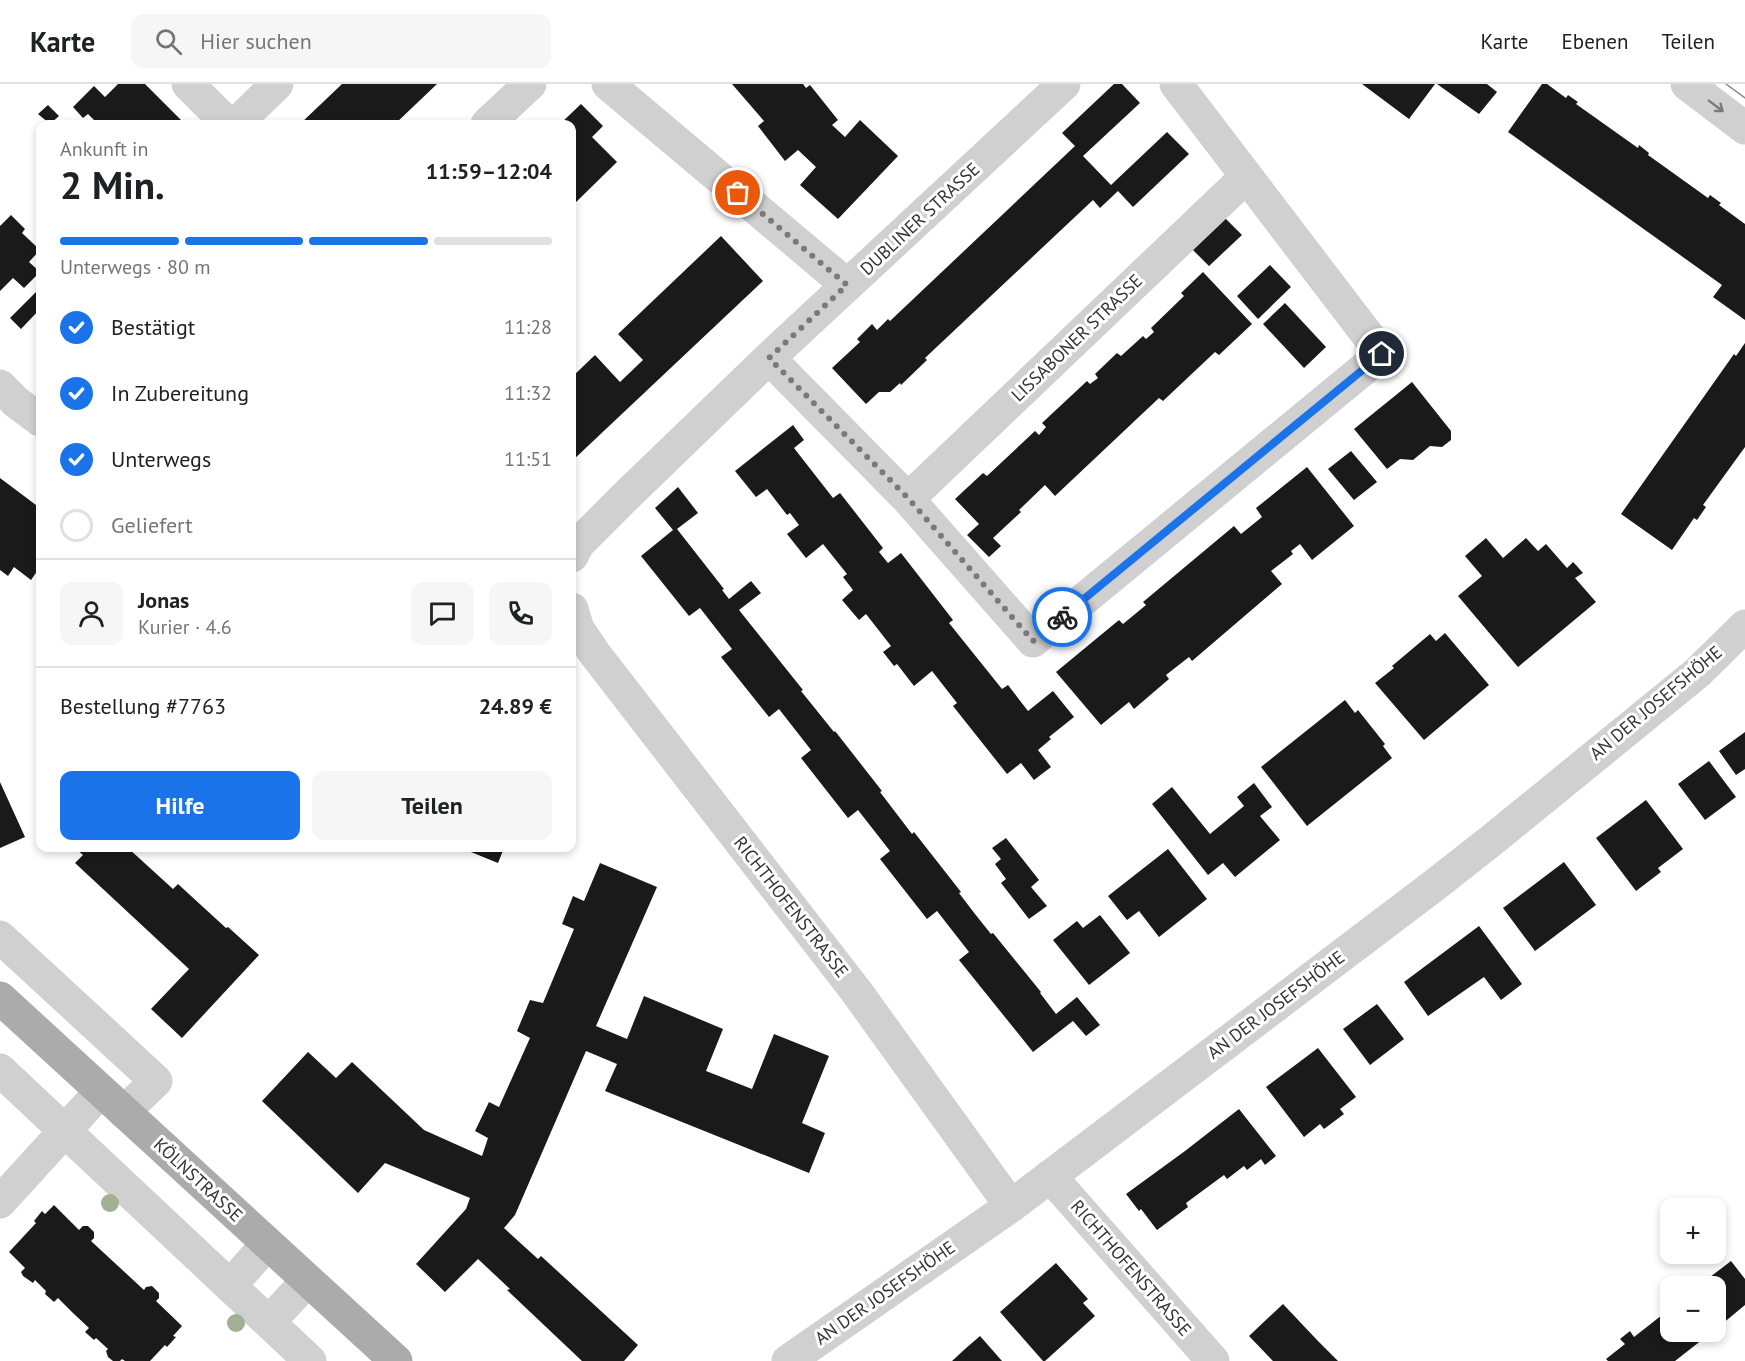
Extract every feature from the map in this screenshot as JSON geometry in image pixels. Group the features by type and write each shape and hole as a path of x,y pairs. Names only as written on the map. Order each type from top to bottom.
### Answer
{"main road":[{"name":"KÖLNSTRASSE","path":"0,999 396,1361"}],"street":[{"path":"188,84 224,120"},
{"path":"240,120 277,84"},
{"path":"491,120 531,84"},
{"path":"609,84 847,285"},
{"name":"DUBLINER STRASSE","path":"576,548 625,497 769,358 1064,84"},
{"path":"769,358 908,498 1033,641 1382,354 1176,84"},
{"path":"1687,84 1745,128"},
{"name":"LISSABONER STRASSE","path":"908,498 1246,177"},
{"path":"0,386 36,417"},
{"name":"RICHTHOFENSTRASSE","path":"576,622 595,654 856,991 1011,1206"},
{"name":"AN DER JOSEFSHÖHE","path":"788,1361 999,1212 1011,1206 1492,840 1697,673 1745,626"},
{"path":"0,937 156,1081 112,1102 65,1131 0,1202"},
{"path":"69,1062 99,1028"},
{"path":"0,1070 310,1361"},
{"name":"RICHTHOFENSTRASSE","path":"1050,1176 1213,1361"},
{"path":"230,1286 267,1244"},
{"path":"269,1322 307,1281"}],"building":[{"path":"118,84 145,84 181,120 94,120 88,114 83,118 73,107 94,86 105,97"},
{"path":"342,84 437,84 399,120 304,120"},
{"path":"732,84 803,84 806,88 810,85 838,120 832,125 845,137 860,120 898,156 838,219 800,185 816,167 798,150 785,161 758,126 764,121"},
{"path":"1114,84 1122,84 1140,103 1083,156 1111,185 1167,132 1189,154 1133,207 1118,191 1100,208 1093,200 925,358 927,360 901,385 900,383 890,392 879,392 866,404 832,368 860,342 857,339 872,324 877,330 888,319 890,321 1075,146 1062,133"},
{"path":"1362,84 1435,84 1409,119"},
{"path":"1437,84 1487,84 1497,92 1479,114"},
{"path":"1542,84 1547,84 1566,98 1568,95 1578,102 1576,104 1638,148 1639,145 1649,153 1648,155 1708,198 1710,195 1721,203 1719,205 1745,224 1745,320 1713,297 1722,285 1508,132"},
{"path":"581,104 603,126 592,137 617,162 576,202 576,120 564,120"},
{"path":"48,105 59,116 54,120 45,120 38,114"},
{"path":"1220,213 1242,235 1209,266 1187,244"},
{"path":"11,215 25,229 22,233 36,246 36,254 29,262 36,268 36,276 24,288 13,278 0,291 0,226"},
{"path":"721,236 763,281 576,457 576,373 595,355 620,382 643,360 618,334"},
{"path":"1270,265 1291,287 1258,319 1237,296"},
{"path":"1203,272 1252,324 1219,355 1215,352 1163,401 1159,398 1055,496 1045,485 993,538 1001,546 989,557 967,535 979,524 955,499 983,473 987,476 1035,431 1039,435 1046,427 1042,423 1087,381 1090,384 1098,378 1095,374 1117,353 1121,356 1143,336 1146,339 1154,332 1151,328 1184,296 1181,293"},
{"path":"36,292 36,313 21,329 10,318"},
{"path":"1285,303 1326,347 1304,368 1263,324"},
{"path":"1745,343 1745,447 1703,505 1706,507 1697,520 1694,518 1672,550 1621,514 1734,354 1736,356"},
{"path":"1412,382 1451,431 1451,440 1442,447 1430,446 1413,460 1400,459 1387,469 1354,429"},
{"path":"793,425 804,440 794,448 833,498 840,493 883,548 879,552 888,563 901,553 953,620 949,623 1002,689 1008,685 1028,711 1053,691 1074,717 1049,737 1051,739 1038,750 1051,767 1034,780 1021,763 1007,774 953,706 957,703 932,671 914,686 897,664 894,666 883,652 891,646 866,614 859,620 842,600 853,590 843,577 847,574 823,544 806,558 787,534 799,525 790,513 787,515 767,489 756,497 735,471"},
{"path":"1351,451 1377,482 1354,500 1328,469"},
{"path":"1307,467 1354,526 1312,560 1300,544 1291,551 1293,554 1271,571 1282,584 1192,661 1189,657 1166,675 1169,679 1134,709 1129,702 1101,725 1056,672 1119,620 1123,624 1146,605 1143,602 1234,526 1241,534 1262,517 1256,508"},
{"path":"0,478 36,505 36,573 31,580 14,567 8,576 0,570"},
{"path":"678,487 698,513 677,529 724,589 722,590 729,599 751,581 761,593 739,610 882,791 880,792 912,834 914,832 961,892 959,893 975,914 1041,992 1056,1014 1077,997 1100,1025 1086,1036 1073,1021 1033,1052 959,960 969,952 937,911 927,919 880,859 890,851 858,810 848,818 801,758 811,750 779,709 769,717 721,657 732,649 700,608 689,616 641,556 673,530 655,508"},
{"path":"1486,538 1503,558 1526,538 1538,551 1546,544 1567,568 1573,562 1583,573 1575,578 1596,602 1518,667 1458,596 1482,576 1465,556"},
{"path":"1445,633 1489,685 1424,740 1375,683 1430,634 1436,641"},
{"path":"1345,700 1355,713 1358,710 1385,744 1383,746 1392,758 1307,826 1261,767"},
{"path":"1745,732 1745,769 1736,775 1719,751"},
{"path":"1709,761 1736,797 1705,820 1678,784"},
{"path":"0,782 25,837 0,848"},
{"path":"1254,783 1272,807 1260,816 1280,840 1235,877 1223,863 1208,875 1152,804 1172,787 1210,834 1244,806 1237,797"},
{"path":"1646,800 1683,849 1658,868 1661,872 1636,891 1596,838"},
{"path":"1006,838 1039,880 1031,887 1047,906 1029,919 1001,883 1006,879 995,864 1001,859 992,848"},
{"path":"1168,849 1207,899 1159,937 1139,911 1127,920 1108,896"},
{"path":"80,852 132,852 173,889 178,884 259,955 182,1038 151,1009 189,969 75,863 83,855"},
{"path":"471,852 502,852 498,863"},
{"path":"1564,862 1596,905 1535,951 1503,908"},
{"path":"600,863 657,887 596,1026 627,1039 644,996 723,1029 706,1071 752,1089 774,1034 829,1056 802,1123 825,1133 809,1173 605,1091 617,1064 586,1051 515,1215 504,1228 538,1259 541,1256 638,1345 624,1361 582,1361 507,1290 510,1289 478,1259 445,1292 416,1264 466,1209 470,1198 385,1163 358,1193 262,1101 308,1052 336,1078 352,1062 424,1130 482,1156 488,1138 475,1131 489,1102 499,1107 530,1038 517,1031 530,1000 543,1003 574,929 562,924 573,896 584,901"},
{"path":"1100,915 1130,953 1089,985 1053,940 1077,921 1083,928"},
{"path":"1479,926 1522,984 1501,1000 1484,977 1428,1016 1404,982"},
{"path":"1377,1004 1404,1039 1370,1065 1343,1029"},
{"path":"1318,1048 1356,1097 1340,1109 1344,1114 1324,1129 1320,1124 1304,1137 1266,1087"},
{"path":"1239,1109 1276,1156 1265,1165 1261,1159 1247,1170 1244,1166 1227,1179 1224,1175 1186,1203 1188,1207 1157,1230 1126,1194"},
{"path":"54,1205 79,1230 83,1226 88,1226 94,1232 94,1238 91,1241 144,1290 152,1286 159,1293 156,1301 182,1326 167,1347 165,1345 150,1361 122,1359 113,1361 108,1357 106,1351 108,1349 85,1332 89,1328 58,1298 54,1302 35,1280 33,1283 23,1276 21,1272 25,1268 9,1252 36,1223 34,1221 42,1211 45,1214"},
{"path":"1731,1261 1745,1279 1745,1305 1726,1321 1726,1276 1711,1276"},
{"path":"1056,1263 1088,1299 1083,1303 1095,1316 1043,1361 1000,1312"},
{"path":"1283,1304 1338,1361 1273,1361 1249,1336"},
{"path":"1660,1317 1660,1342 1699,1342 1675,1361 1608,1361 1606,1359 1625,1344 1620,1339 1630,1331 1634,1337"},
{"path":"980,1336 1002,1361 952,1361 965,1349"}],"tram line":[{"path":"1726,84 1745,98"}],"way so far":[{"path":"738,193 847,285 769,358 908,498 1033,641 1062,617"}],"route":[{"path":"1062,617 1382,354"}]}
